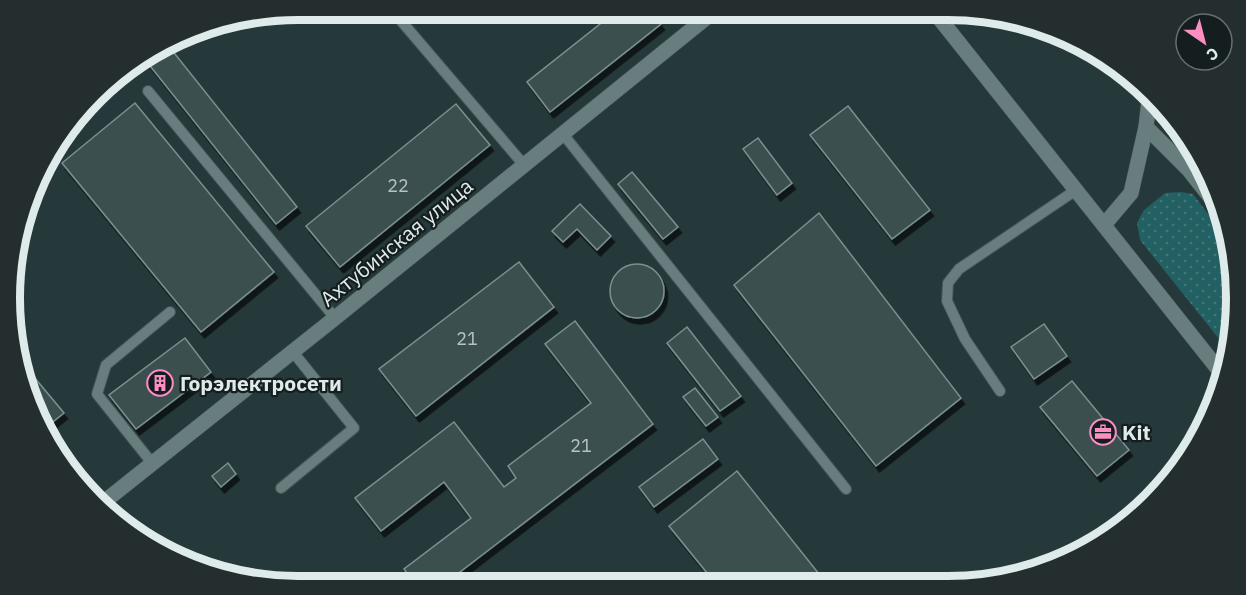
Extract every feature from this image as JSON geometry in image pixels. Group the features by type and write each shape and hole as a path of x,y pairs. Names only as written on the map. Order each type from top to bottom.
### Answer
{"street":[{"name":"Ахтубинская улица","path":"107,500 705,19"},
{"path":"940,19 1217,368"},
{"path":"1104,225 1131,193 1146,127 1149,105"},
{"path":"1146,127 1189,170 1204,189"}],"lane":[{"path":"400,19 524,165"},
{"path":"148,91 335,318"},
{"path":"563,134 846,489"},
{"path":"1000,391 965,339 946,301 948,282 959,269 1076,190"},
{"path":"152,463 97,394 106,365 170,312"},
{"path":"281,488 354,428 293,352"}],"shaded area":[{"path":"137,72 82,122 114,88"},
{"path":"1165,193 1193,194 1217,226 1226,279 1226,316 1222,343 1140,240 1137,223 1144,210"}],"building":[{"path":"606,19 657,19 661,24 550,112 527,82"},
{"path":"172,50 297,207 276,224 148,63"},
{"path":"135,103 274,272 201,332 62,163"},
{"path":"456,104 490,145 340,267 306,226"},
{"path":"848,106 930,210 892,239 810,135"},
{"path":"758,138 792,183 777,195 743,149"},
{"path":"632,172 678,227 663,239 618,184"},
{"path":"580,204 611,236 597,250 577,229 563,242 552,231"},
{"path":"819,213 961,398 876,466 734,285"},
{"path":"519,262 554,307 416,416 379,369"},
{"path":"632,264 642,264 652,268 660,276 664,291 660,306 652,314 642,318 632,318 622,314 614,306 610,296 610,286 614,276 622,268"},
{"path":"575,321 653,424 455,576 409,576 404,569 471,518 444,482 381,531 355,498 454,422 504,487 516,478 508,466 591,403 545,344"},
{"path":"1044,324 1067,356 1034,379 1011,347"},
{"path":"687,327 741,396 720,411 667,343"},
{"name":"Горэлектросети","path":"185,338 211,372 136,429 109,395"},
{"path":"30,372 64,413 50,424"},
{"path":"1072,381 1129,450 1097,476 1040,407"},
{"path":"695,388 718,417 706,426 683,397"},
{"path":"703,439 718,459 654,507 639,487"},
{"path":"228,463 236,474 221,487 212,476"},
{"path":"737,471 821,576 710,576 669,526"}],"place":[{"name":"Горэлектросети","path":"160,383"},
{"name":"Kit","path":"1103,432"}]}
